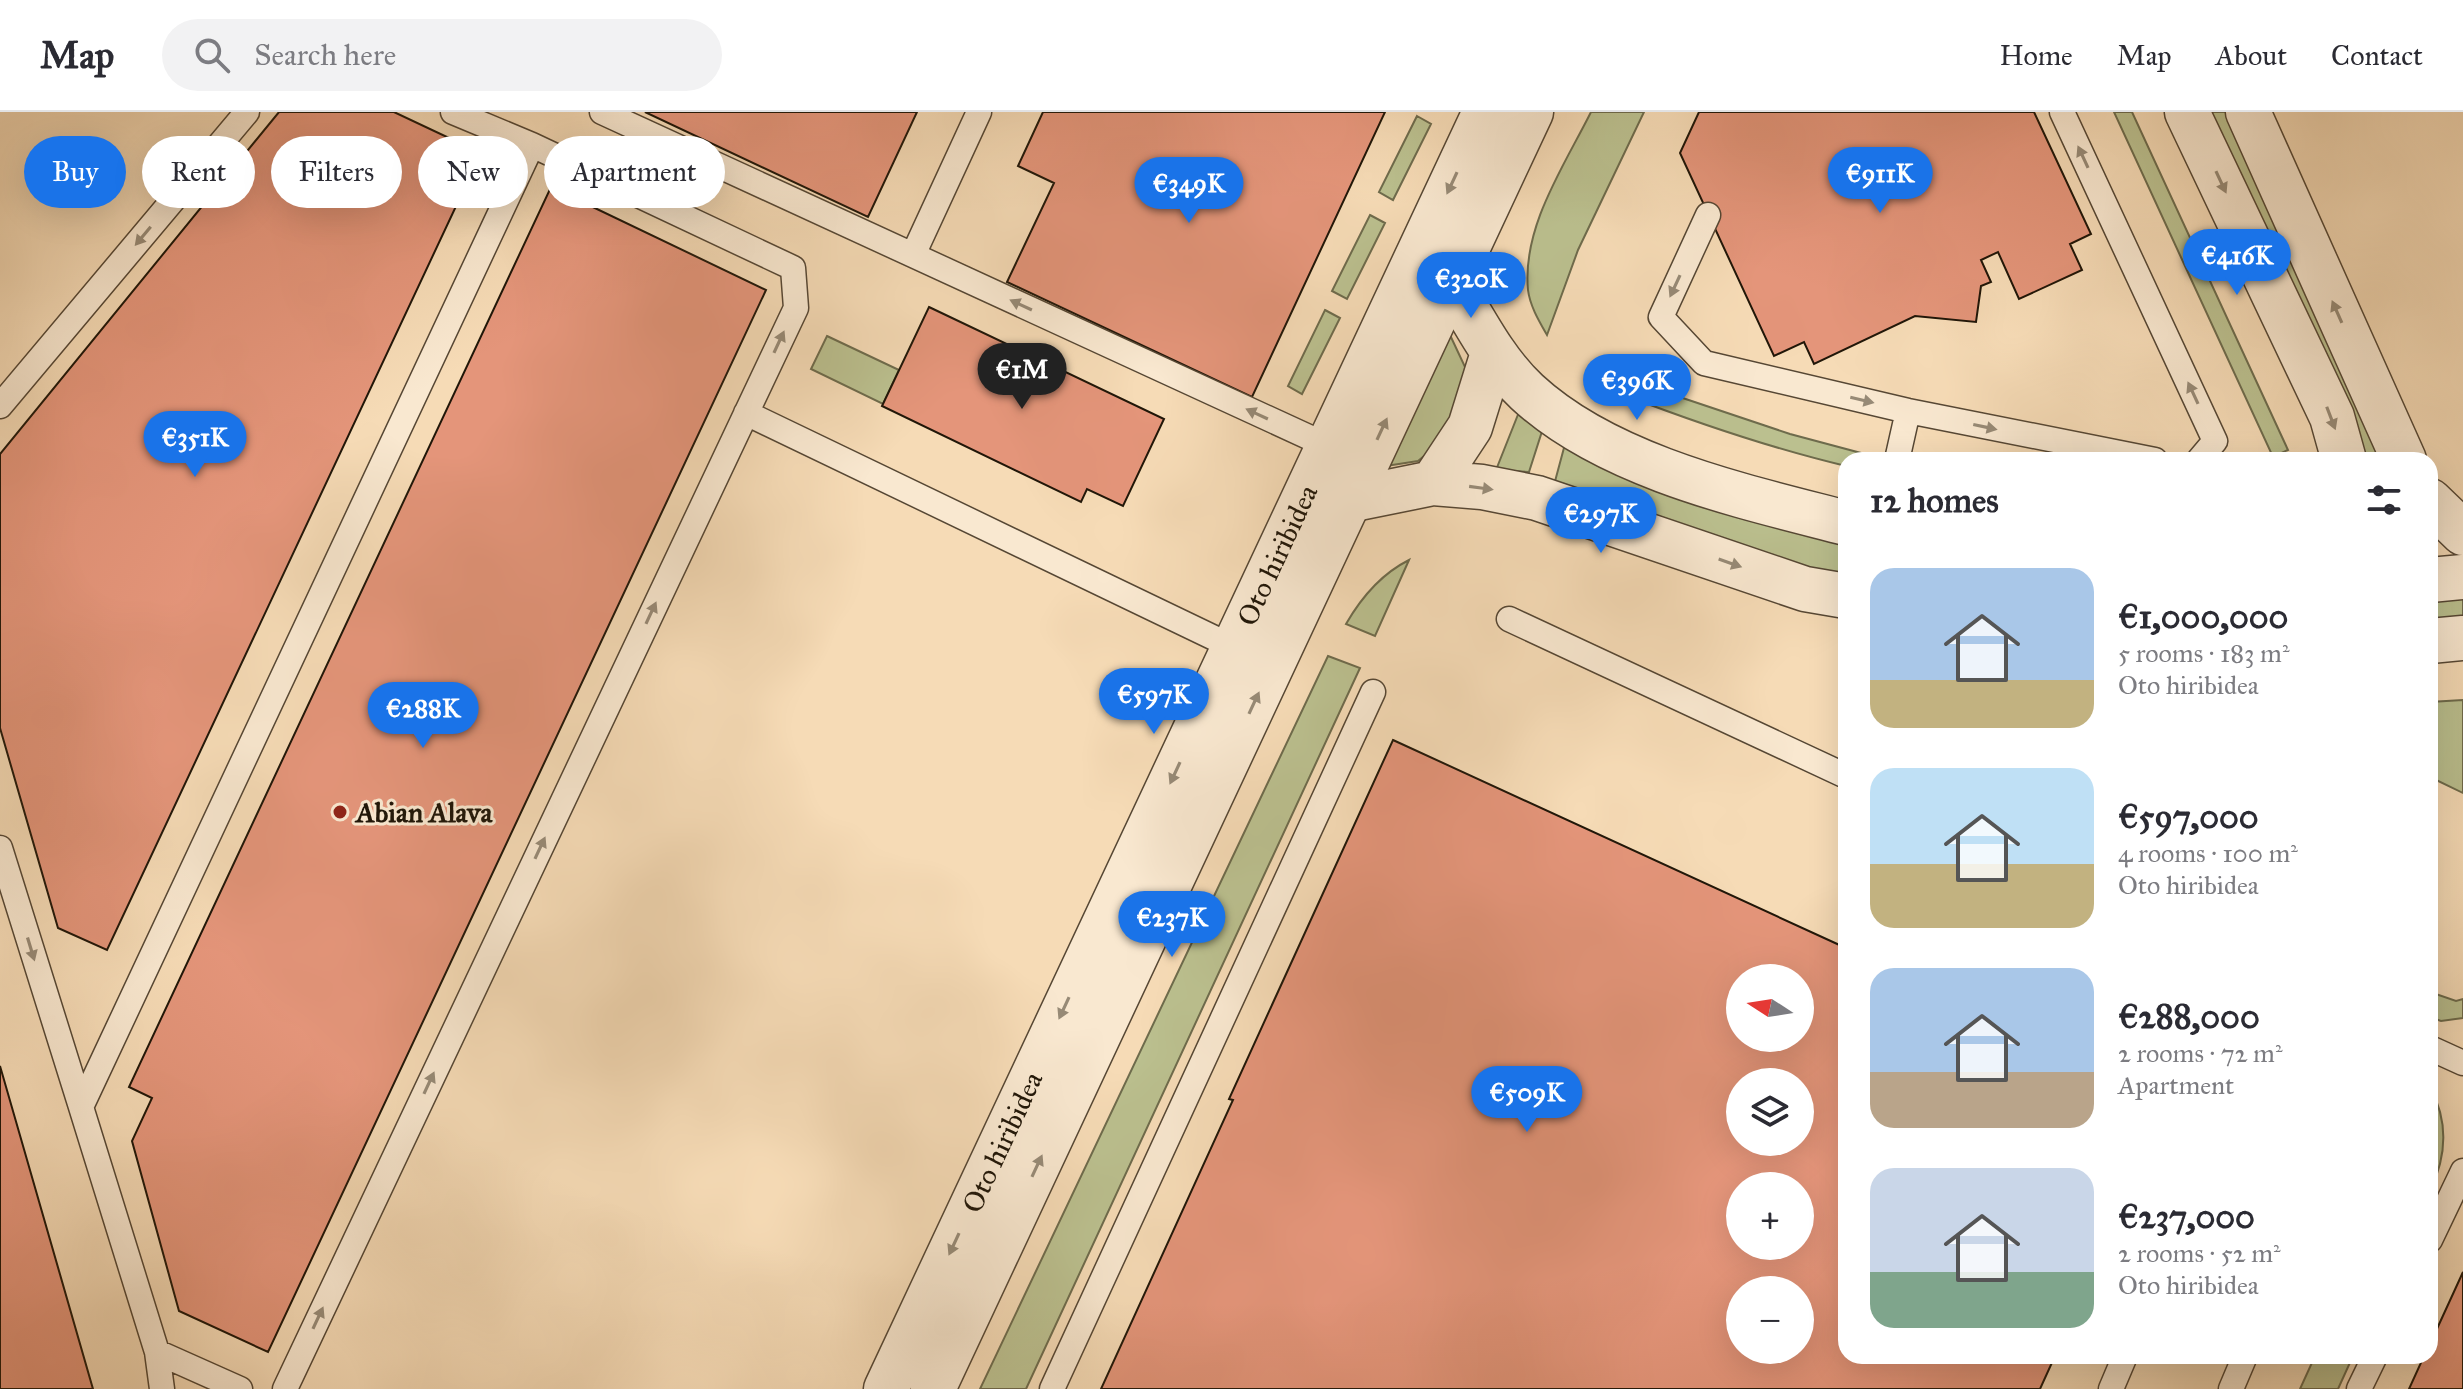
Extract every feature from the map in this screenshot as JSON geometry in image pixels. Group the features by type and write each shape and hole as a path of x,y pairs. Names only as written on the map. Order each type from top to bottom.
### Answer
{"street":[{"name":"Oto hiribidea","path":"886,1389 1485,112"},
{"name":"Oto hiribidea","path":"933,1389 1531,112"},
{"path":"2187,112 2332,417 2342,452"},
{"path":"2248,112 2400,452"},
{"path":"1451,282 1493,353 1526,391 1589,437 1637,460 1731,492 1838,521"},
{"path":"1433,483 1470,427 1493,353"},
{"path":"1349,500 1433,483 1482,487 1537,498 1805,589 1838,595"},
{"path":"2438,509 2463,533"},
{"path":"2438,579 2463,577"},
{"path":"2438,640 2463,638"}],"lane":[{"path":"0,406 247,112"},
{"path":"285,1389 796,308 793,268 532,145 453,112"},
{"path":"602,112 1328,446"},
{"path":"913,255 979,112"},
{"path":"2062,112 2215,441 2206,452"},
{"path":"81,1107 532,145"},
{"path":"1708,215 1661,317 1704,363 1908,411 2115,452"},
{"path":"1899,452 1908,411"},
{"path":"746,413 1233,647"},
{"path":"1509,619 1838,772"},
{"path":"1052,1389 1373,692"},
{"path":"0,848 157,1352 162,1389"},
{"path":"2438,1052 2463,1063"},
{"path":"2438,1223 2463,1171"},
{"path":"157,1352 240,1389"},
{"path":"2111,1389 2122,1364"},
{"path":"2231,1389 2242,1364"},
{"path":"2359,1389 2371,1364"}],"green space":[{"path":"1591,112 1644,112 1578,250 1547,335 1528,290 1532,243 1547,198"},
{"path":"2114,112 2132,112 2288,450 2271,452"},
{"path":"2208,112 2226,112 2383,452 2359,452"},
{"path":"1417,116 1431,124 1393,200 1379,192"},
{"path":"1370,215 1385,223 1347,299 1332,291"},
{"path":"1325,310 1340,318 1302,394 1288,386"},
{"path":"1450,335 1466,369 1452,433 1418,461 1386,466"},
{"path":"827,336 899,370 883,404 811,369"},
{"path":"1620,377 1790,434 1857,452 1838,452 1838,464 1706,425 1624,395"},
{"path":"1521,407 1544,425 1529,472 1496,470"},
{"path":"1565,444 1838,535 1838,577 1800,568 1554,485"},
{"path":"1409,560 1375,636 1346,624 1373,588 1389,572"},
{"path":"2463,591 2463,629 2438,631 2438,593"},
{"path":"1328,656 1360,668 1026,1389 980,1389"},
{"path":"2463,700 2463,793 2438,781 2438,702"},
{"path":"2438,995 2456,1001 2463,999 2463,1018 2438,1020"},
{"path":"2438,1106 2444,1139 2438,1172"},
{"path":"2311,1364 2349,1364 2338,1389 2300,1389"}],"building":[{"path":"279,112 394,112 445,136 418,136 418,208 455,208 107,950 58,928 0,728 0,454 201,208 255,208 255,141"},
{"path":"645,112 917,112 868,217 725,150 725,136 696,136"},
{"path":"1043,112 1385,112 1252,397 1007,282 1054,183 1018,166"},
{"path":"1699,112 2034,112 2091,234 2070,244 2082,270 2019,299 1998,252 1981,260 1991,282 1981,286 1976,322 1915,316 1814,364 1804,342 1774,356 1680,153"},
{"path":"544,202 544,208 595,208 766,290 268,1352 179,1311 132,1141 152,1098 129,1087"},
{"path":"929,307 1164,419 1123,506 1087,489 1081,502 882,406"},
{"path":"1393,740 1838,944 1838,1364 2051,1364 2040,1389 1101,1389"},
{"path":"0,1066 93,1389 0,1389"},
{"path":"2463,1272 2463,1389 2409,1389 2420,1364 2438,1364 2438,1327"}],"place":[{"name":"Abian Alava","path":"340,812"}]}
